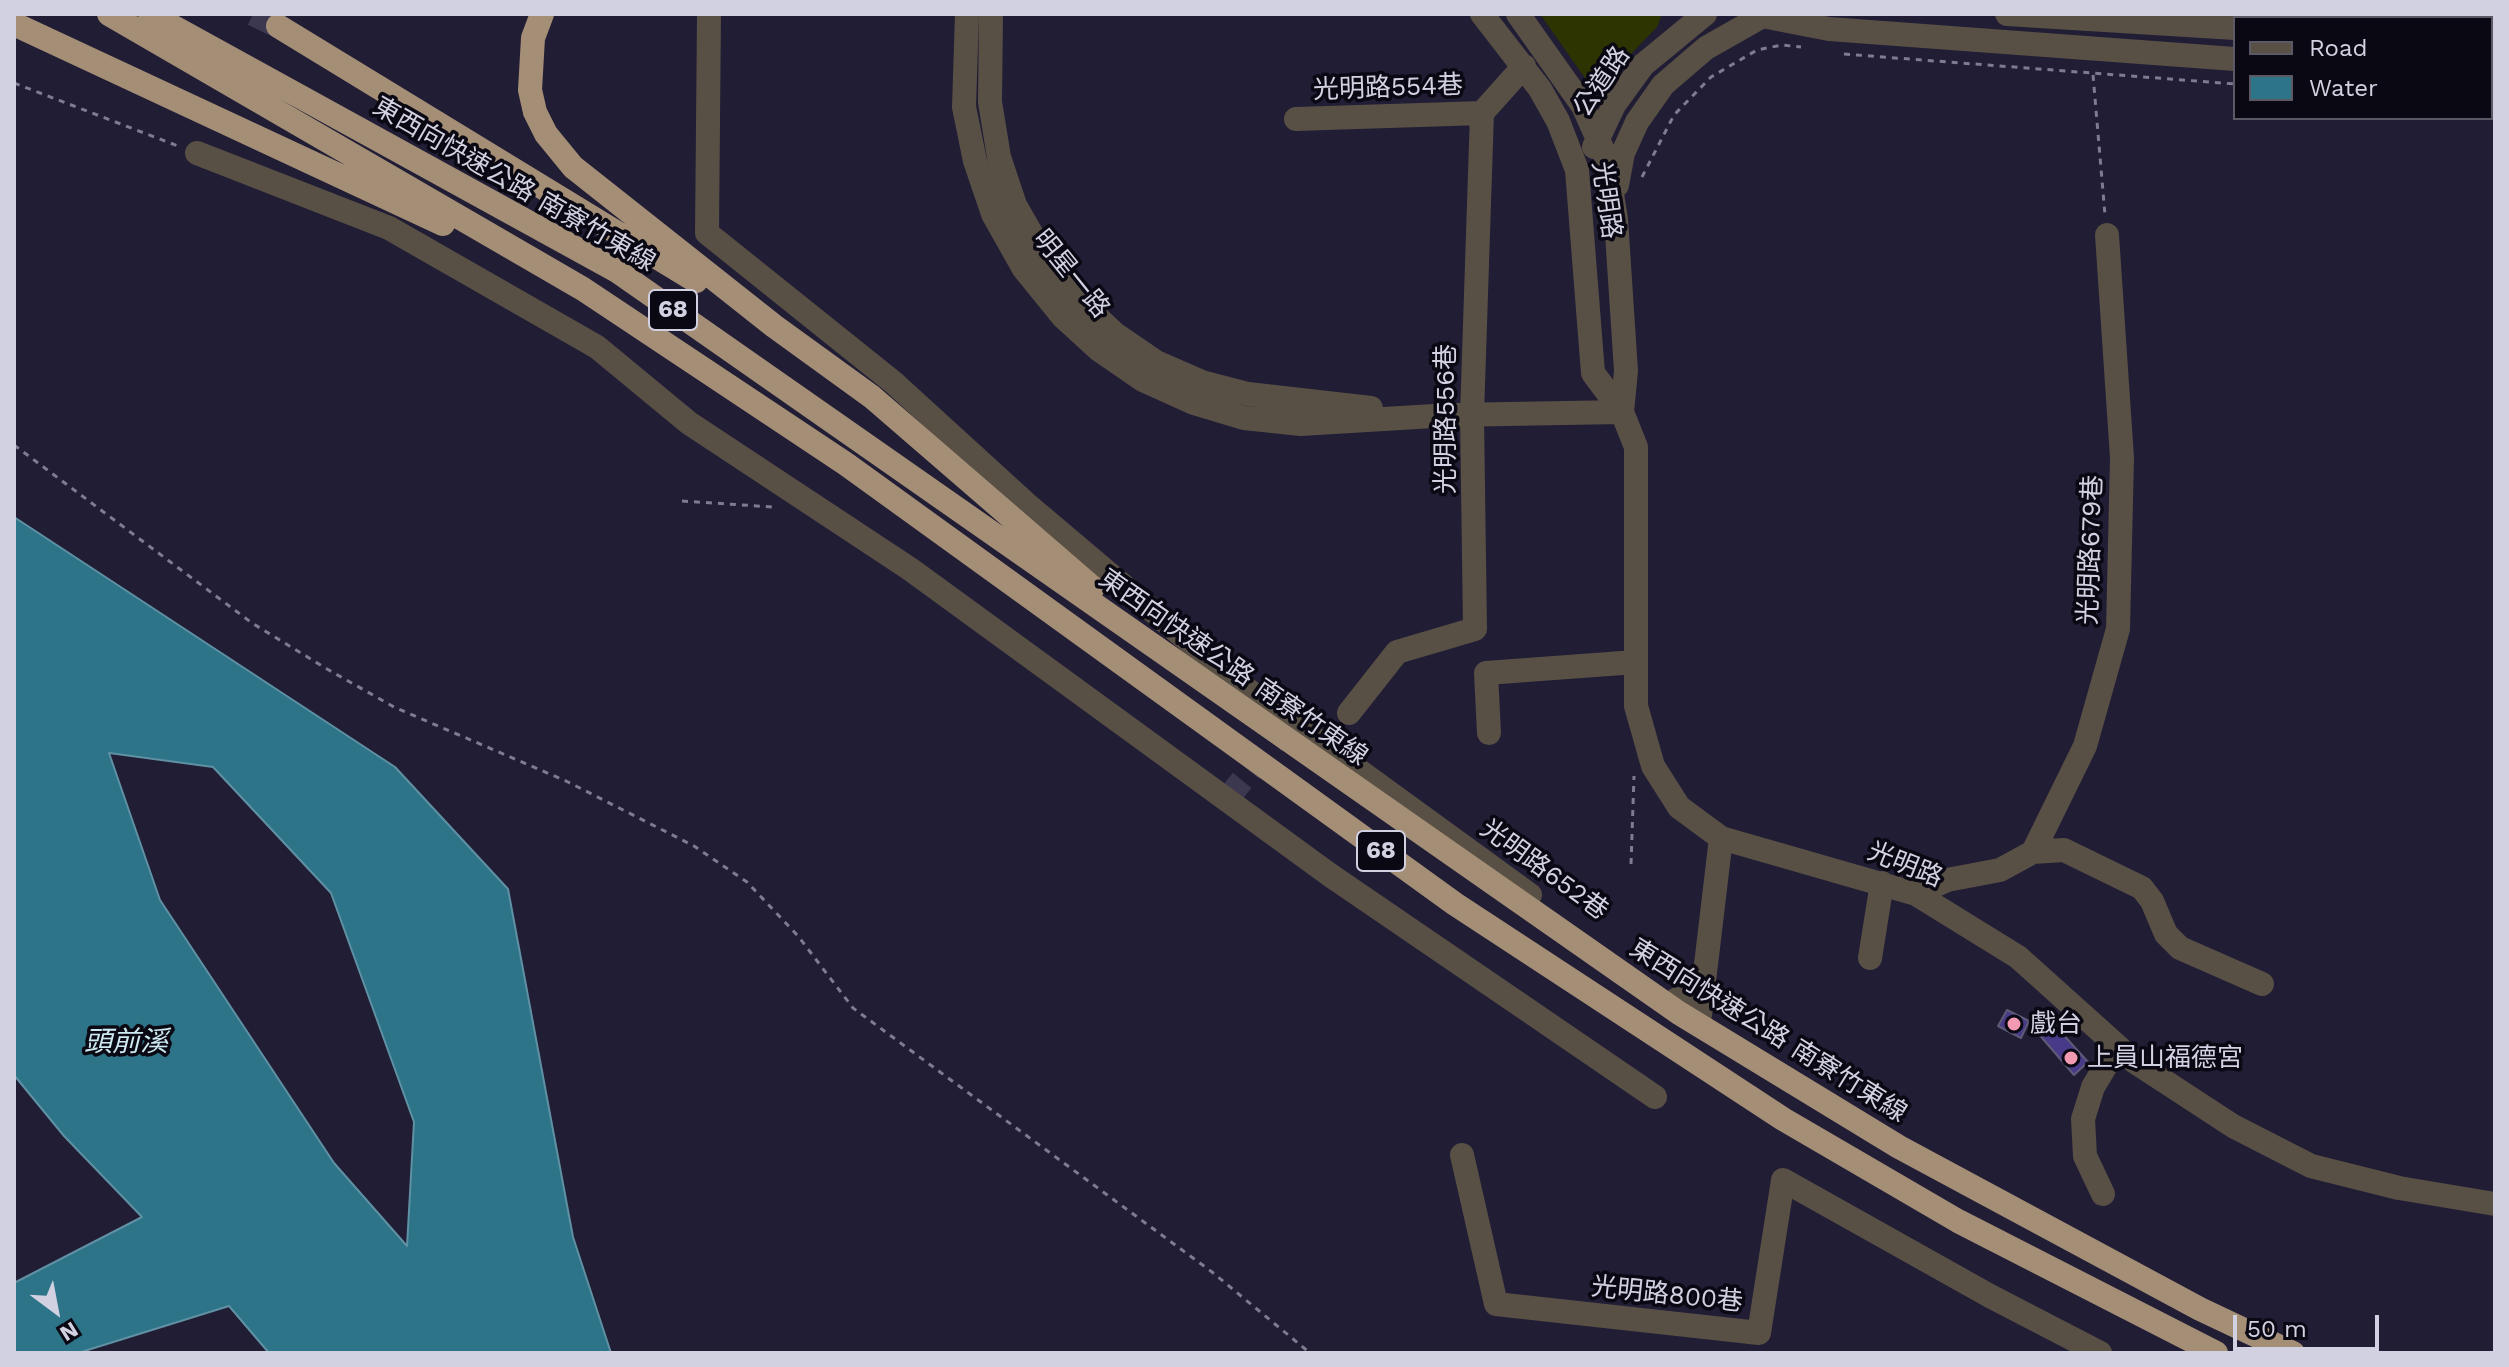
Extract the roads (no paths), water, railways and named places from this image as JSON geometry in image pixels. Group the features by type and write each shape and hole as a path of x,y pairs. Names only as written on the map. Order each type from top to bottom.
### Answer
{"highway":[{"name":"68","path":"109,14 583,289 859,473 1455,904 1783,1119 1958,1221 2216,1353"},
{"name":"東西向快速公路 南寮竹東線","path":"150,14 617,271 1679,1013 1899,1147 2200,1309 2293,1353"},
{"path":"542,14 533,38 530,90 535,112 559,151 573,167 774,326 872,397 1166,654"},
{"path":"14,24 583,289"},
{"path":"278,26 774,326"}],"street":[{"name":"光明路652巷","path":"709,14 707,233 893,382 1141,602 1291,721 1700,1015 1721,838"},
{"name":"明星一路","path":"967,14 964,107 975,161 993,214 1024,269 1063,317 1098,349 1143,380 1194,403 1244,418 1301,424 1461,415 1622,412"},
{"name":"明星一路","path":"991,14 990,102 999,157 1015,205 1044,256 1078,299 1115,334 1146,355 1202,382 1248,394 1461,415"},
{"name":"光明路","path":"1482,14 1524,66 1569,145 1583,204 1593,373 1622,412 1636,447 1636,706 1653,766 1679,807 1721,838 1916,894 2018,957 2117,1047 2233,1126 2311,1166 2399,1188 2495,1204"},
{"name":"光明路","path":"1518,14 1568,83 1598,134 1606,157 1616,219 1626,371 1622,412"},
{"name":"公道路","path":"1583,204 1588,166 1598,134 1614,105 1643,65 1705,14"},
{"path":"2007,14 2233,28"},
{"name":"公道路","path":"1616,219 1623,153 1649,103 1683,65 1759,15 1829,29 2233,59"},
{"path":"2012,44 2015,15"},
{"path":"1482,113 1524,66"},
{"name":"光明路554巷","path":"1296,119 1482,113"},
{"name":"光明路556巷","path":"1349,713 1397,652 1475,629 1461,415 1482,113"},
{"path":"197,153 389,228 597,347 689,423 910,569 1330,875 1655,1097"},
{"name":"光明路679巷","path":"2033,852 2085,746 2118,629 2122,458 2107,235"},
{"path":"1489,733 1486,673 1636,662"},
{"path":"1916,894 1947,880 2000,870 2033,852 2064,850 2142,888 2152,901 2166,934 2180,948 2262,984"},
{"path":"1870,958 1882,883"},
{"path":"2103,1194 2085,1156 2083,1119 2093,1087 2117,1047"},
{"name":"光明路800巷","path":"1462,1155 1496,1304 1759,1333 1783,1180 2100,1353"}],"water":[{"name":"頭前溪","path":"14,517 395,767 508,889 573,1237 611,1353 269,1353 229,1306 78,1353 14,1353 14,1283 142,1217 64,1136 14,1075","holes":["109,753 213,767 331,893 414,1122 407,1246 334,1163 160,900"]}],"tunnel":[{"path":"253,14 278,26"},
{"path":"1227,799 1291,721"}],"place":[{"name":"戲台","path":"2014,1024"},
{"name":"上員山福德宮","path":"2071,1058"}]}
